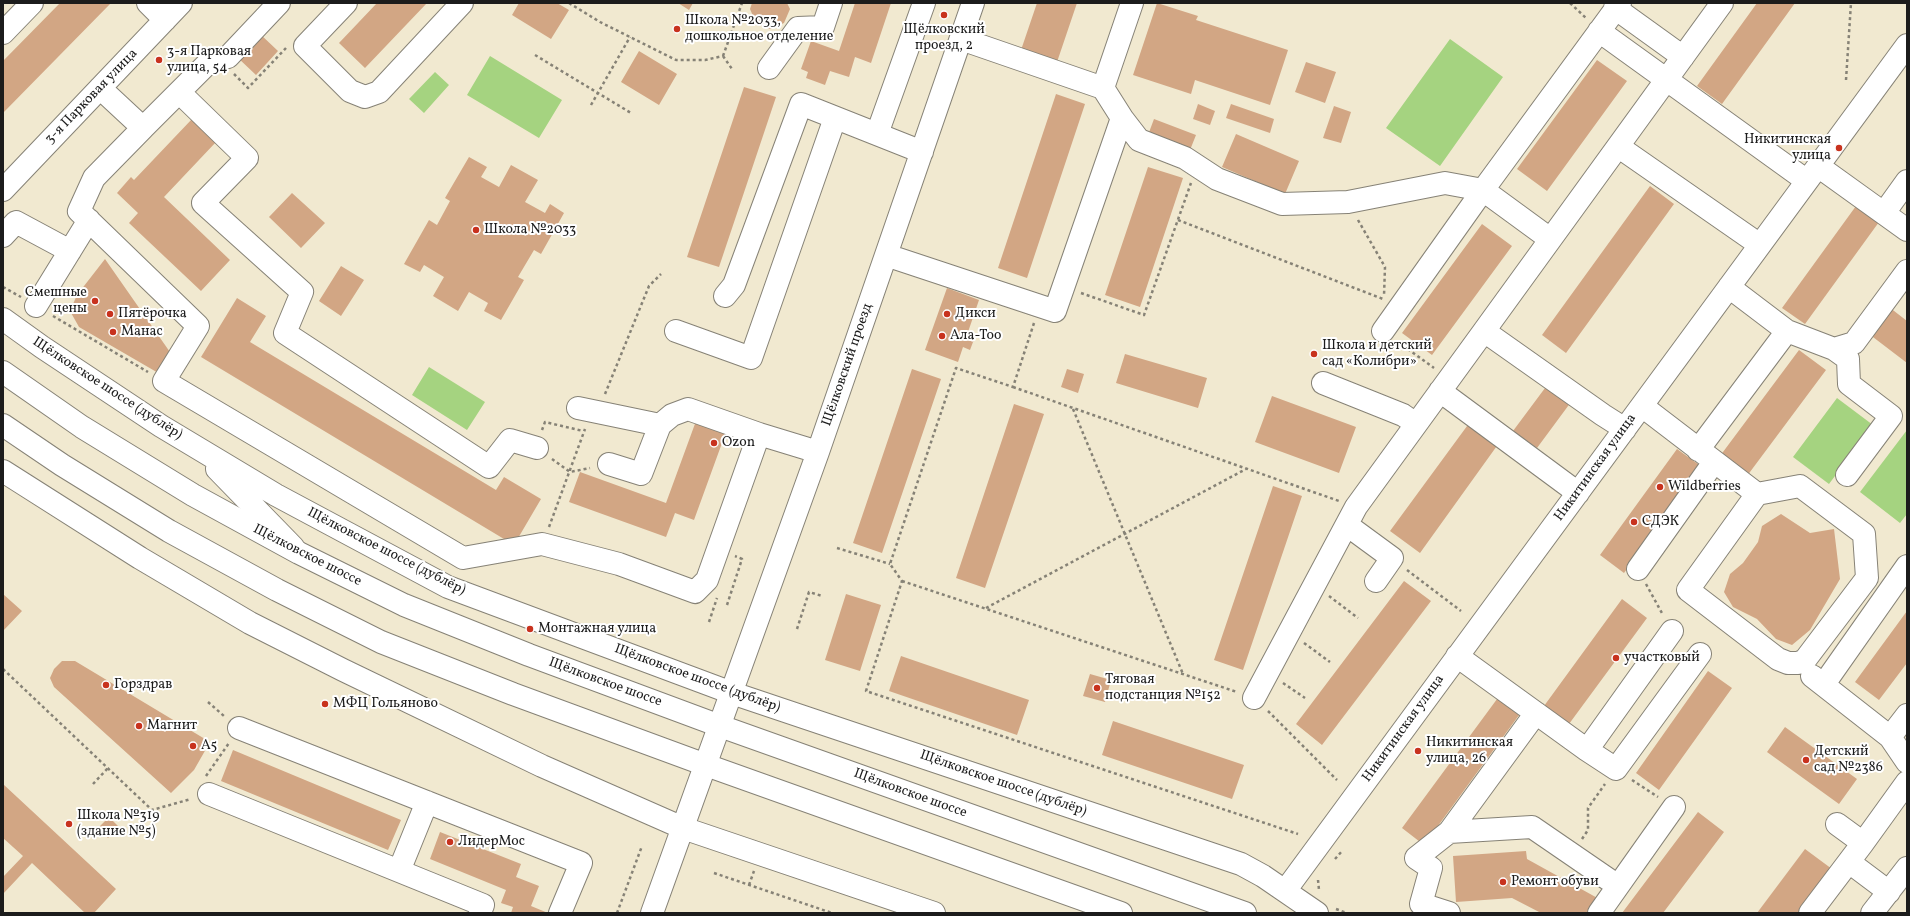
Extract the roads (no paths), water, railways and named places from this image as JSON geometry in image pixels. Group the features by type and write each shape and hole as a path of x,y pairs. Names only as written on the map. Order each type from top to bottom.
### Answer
{"street":[{"path":"3,33 32,3"},
{"path":"148,3 165,20"},
{"name":"3-я Парковая улица","path":"3,190 181,3"},
{"path":"279,3 228,57 210,61 94,178 79,211 198,326 164,381 462,558 542,544 619,564 695,592 708,580 759,434"},
{"path":"346,3 305,46 350,91 364,97 379,92 462,3"},
{"path":"769,68 798,28 823,27 831,3"},
{"path":"877,134 924,3"},
{"name":"Щёлковский проезд","path":"720,726 818,452 973,3"},
{"path":"1102,88 1132,3"},
{"path":"1254,698 1351,516 1416,424 1550,239 1619,147 1722,3"},
{"path":"1383,330 1618,5 1683,57"},
{"path":"1599,31 1667,80 1813,173 1884,213 1907,230"},
{"path":"961,39 1102,88 1139,140 1185,158 1217,179 1282,204 1348,202 1444,183 1483,190 1550,239"},
{"name":"Никитинская улица","path":"1285,891 1907,45"},
{"path":"100,88 143,128"},
{"path":"179,92 247,158 203,203 302,292 285,333 489,467 510,440 537,448"},
{"path":"725,296 734,285 801,104 922,152"},
{"path":"676,331 751,358 835,118"},
{"path":"886,255 1055,312 1122,118"},
{"path":"1619,147 1760,246"},
{"path":"1884,213 1907,181"},
{"path":"36,306 89,220"},
{"path":"3,236 16,222 70,251"},
{"path":"1847,475 1891,416 1849,384 1848,359 1852,348 1905,278"},
{"path":"1729,287 1788,331 1852,348"},
{"name":"Щёлковское шоссе (дублёр)","path":"3,319 42,347 195,446 276,495 448,587 732,693 1241,864 1285,891 1322,904"},
{"path":"1484,331 1596,411 1625,429"},
{"path":"1638,569 1706,456 1788,331"},
{"name":"Щёлковское шоссе","path":"3,372 82,427 186,491 299,553 404,605 529,655 720,726 1245,913"},
{"path":"1324,383 1403,415 1416,424"},
{"path":"1440,391 1578,493"},
{"path":"1642,406 1757,494 1800,486 1864,534 1867,578 1805,660 1798,663 1788,663 1778,659 1688,590 1757,494"},
{"path":"609,464 642,474 660,425 672,416 688,409 759,434 818,452"},
{"path":"587,411 660,425"},
{"path":"3,425 62,465 169,532 277,590 381,642 513,694 706,765 1122,913"},
{"path":"195,446 299,553"},
{"path":"3,471 140,558 250,623 343,670 542,766 682,828 934,913"},
{"path":"1351,516 1392,558 1376,581"},
{"path":"1907,566 1818,679 1890,737 1907,762"},
{"path":"1587,750 1672,631"},
{"path":"1457,656 1616,770 1700,654"},
{"path":"1448,913 1421,904 1431,868 1416,858 1449,832 1536,713"},
{"path":"1890,737 1907,715"},
{"path":"652,913 720,726"},
{"path":"240,728 580,863 560,913"},
{"path":"1810,913 1907,782"},
{"path":"199,792 483,905 480,913"},
{"path":"399,871 427,802"},
{"path":"1599,913 1674,806"},
{"path":"1837,824 1863,843"},
{"path":"1449,832 1532,827 1618,886"},
{"path":"1849,862 1889,892"},
{"path":"1872,913 1907,868"}],"place":[{"name":"Щёлковский проезд, 2","path":"944,15"},
{"name":"Школа №2033, дошкольное отделение","path":"677,29"},
{"name":"3-я Парковая улица, 54","path":"159,60"},
{"name":"Никитинская улица","path":"1839,148"},
{"name":"Школа №2033","path":"476,230"},
{"name":"Смешные цены","path":"95,301"},
{"name":"Пятёрочка","path":"110,314"},
{"name":"Дикси","path":"947,314"},
{"name":"Манас","path":"113,332"},
{"name":"Ала-Тоо","path":"942,336"},
{"name":"Школа и детский сад «Колибри»","path":"1314,354"},
{"name":"Ozon","path":"714,443"},
{"name":"Wildberries","path":"1660,487"},
{"name":"СДЭК","path":"1634,522"},
{"name":"Монтажная улица","path":"530,629"},
{"name":"участковый","path":"1616,658"},
{"name":"Горздрав","path":"106,685"},
{"name":"Тяговая подстанция №152","path":"1097,688"},
{"name":"МФЦ Гольяново","path":"325,704"},
{"name":"Магнит","path":"139,726"},
{"name":"А5","path":"193,746"},
{"name":"Никитинская улица, 26","path":"1418,751"},
{"name":"Детский сад №2386","path":"1806,760"},
{"name":"Школа №319 (здание №5)","path":"69,824"},
{"name":"ЛидерМос","path":"450,842"},
{"name":"Ремонт обуви","path":"1503,882"}]}
